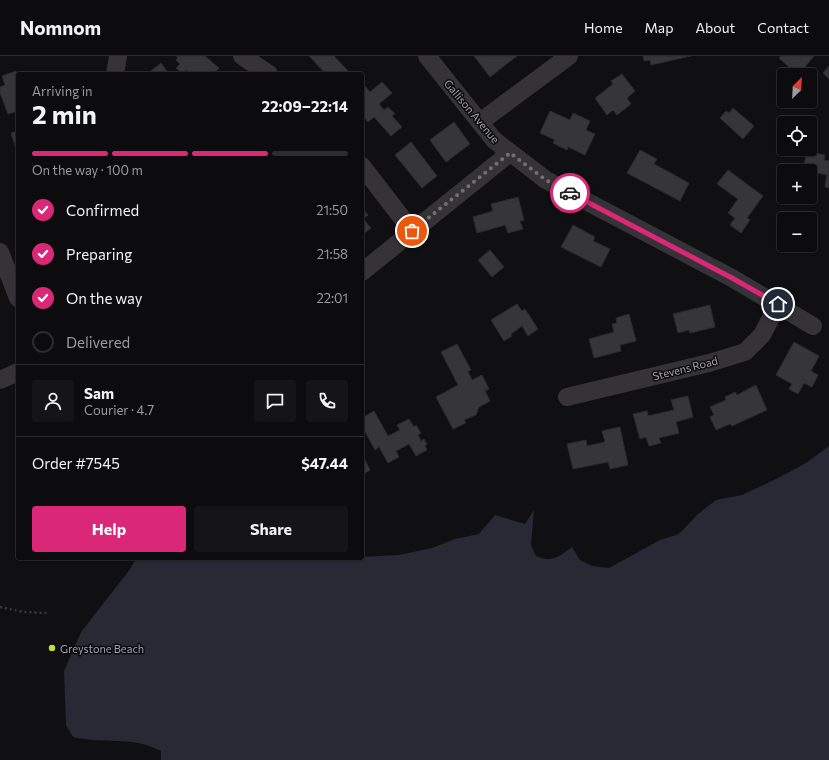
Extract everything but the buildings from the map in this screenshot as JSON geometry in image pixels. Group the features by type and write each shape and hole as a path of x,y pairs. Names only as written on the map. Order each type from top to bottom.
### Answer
{"street":[{"path":"115,72 118,56"},
{"path":"242,56 266,72"},
{"name":"Gallison Avenue","path":"427,56 494,140 546,180 725,274 813,326"},
{"path":"480,122 569,56"},
{"path":"364,270 510,153"},
{"path":"364,169 412,231"},
{"path":"0,252 16,293"},
{"name":"Stevens Road","path":"567,397 709,363 745,352 762,334 778,304"},
{"path":"0,380 16,373"}],"path":[{"path":"0,607 23,612 49,613"}],"water":[{"path":"829,446 829,760 161,760 161,751 151,746 140,743 73,737 66,725 64,671 81,632 131,568 135,560 364,560 364,557 399,555 432,548 455,539 479,534 495,515 525,524 534,510 531,545 536,556 546,559 555,558 572,547 580,560 592,566 609,568 660,540 679,534 698,514 716,500 742,495 806,463"}],"way so far":[{"path":"412,231 510,153 546,180 570,193"}],"place":[{"name":"Greystone Beach","path":"52,648"}],"route":[{"path":"570,193 732,278 778,304"}]}
